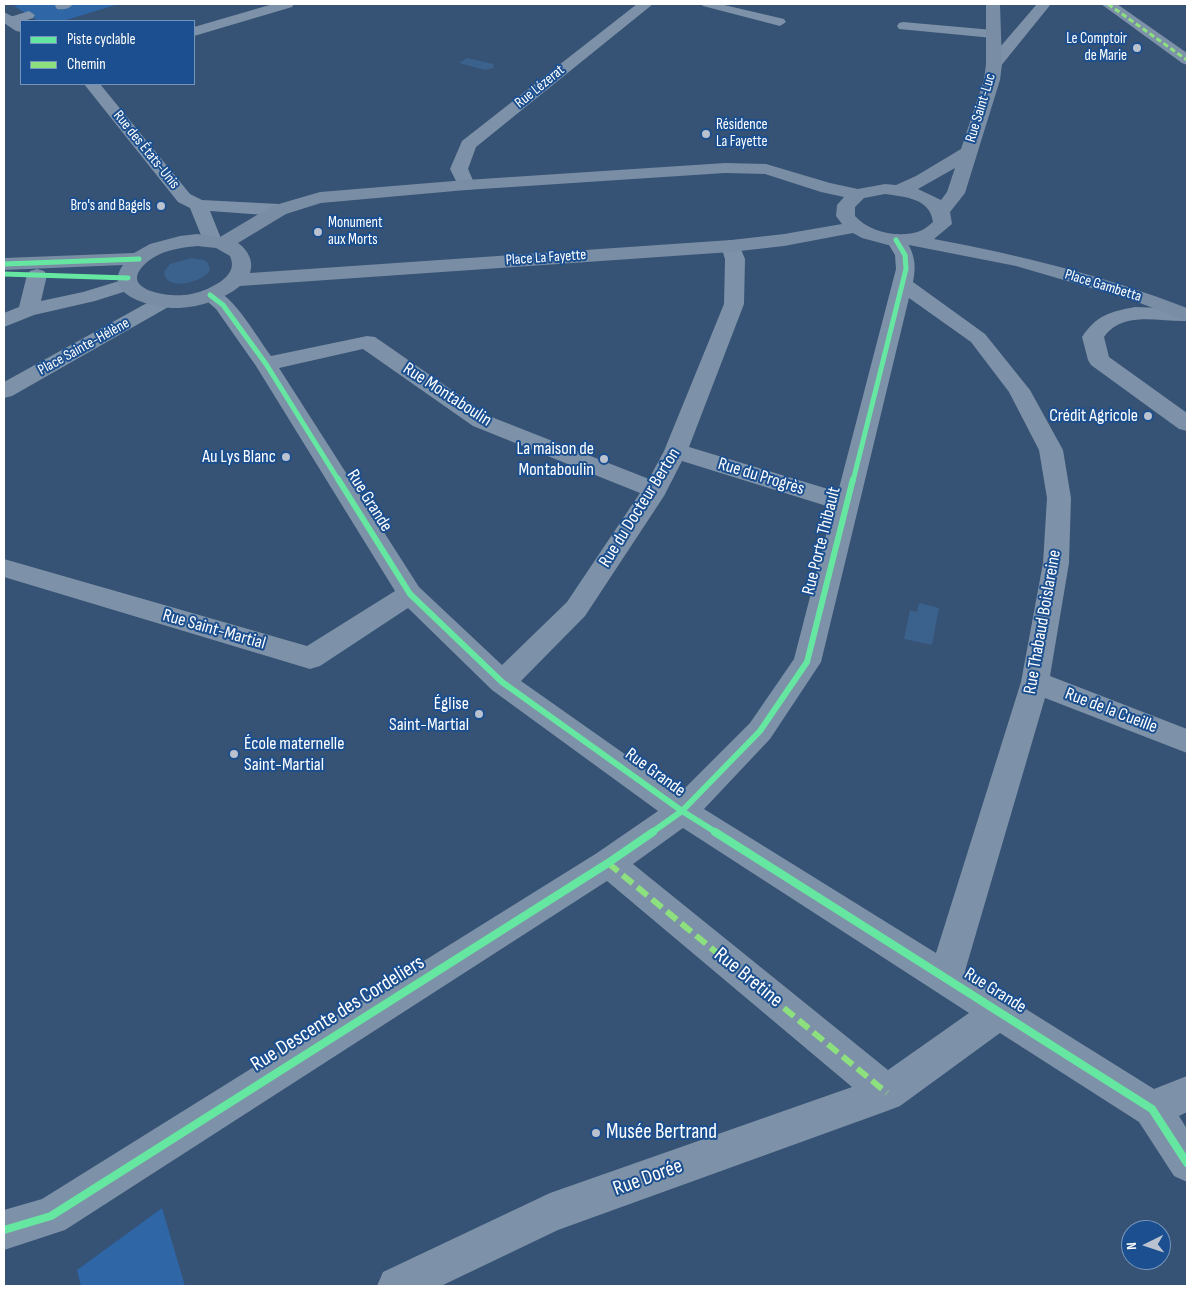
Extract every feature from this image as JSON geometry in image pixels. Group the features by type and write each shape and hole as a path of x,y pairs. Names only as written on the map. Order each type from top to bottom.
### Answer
{"main road":[{"name":"Rue Saint-Luc","path":"978,4 993,33"},
{"name":"Rue Saint-Luc","path":"904,240 926,237 936,231 956,193 967,153 992,80 994,64 993,4"},
{"name":"Rue Saint-Luc","path":"900,190 922,180 967,153"},
{"path":"218,243 279,210 320,198 466,185 734,169 766,170 827,188 858,194"},
{"path":"856,227 848,220 844,213 845,205 850,199 870,190 900,190"},
{"name":"Place Gambetta","path":"900,190 926,198 936,204 942,218 969,239 1019,261"},
{"name":"Place Gambetta","path":"856,227 866,233 1019,261 1187,310"},
{"name":"Place La Fayette","path":"235,280 731,246 784,240 856,227"},
{"path":"197,240 218,243 233,249 240,256 242,263 241,272 224,289 210,295 194,300 163,302 141,296 129,281 130,272 139,259 151,252 172,244 197,240"},
{"path":"4,264 139,259"},
{"path":"4,274 129,281"}],"street":[{"path":"195,32 287,4"},
{"name":"Rue Lézerat","path":"466,185 459,169 468,145 646,4"},
{"name":"Rue Saint-Luc","path":"994,64 1044,4"},
{"path":"1108,4 1187,60"},
{"name":"Rue des États-Unis","path":"93,85 184,198 198,205"},
{"path":"198,205 279,210"},
{"path":"198,205 218,243"},
{"name":"Rue Porte Thibault","path":"682,811 760,731 807,662 903,284 906,269 904,240"},
{"name":"Rue du Docteur Berton","path":"502,682 576,609 655,490 676,451 734,304 735,260 731,246"},
{"path":"28,310 37,275"},
{"path":"4,321 28,310 88,297 129,281"},
{"name":"Rue Thabaud Boislareine","path":"903,284 978,338 1018,390 1051,450 1059,498 1056,563 1035,682 946,978"},
{"name":"Rue Grande","path":"210,295 223,305 266,364 410,594 502,682 682,811 1152,1109 1187,1163"},
{"name":"Place Sainte-Hélène","path":"4,391 163,302"},
{"name":"Place Gambetta","path":"1187,310 1134,313 1114,318 1097,328 1093,336 1099,360 1187,424"},
{"name":"Rue Montaboulin","path":"266,364 367,342 481,420 655,490"},
{"name":"Rue du Progrès","path":"676,451 846,504"},
{"name":"Rue Saint-Martial","path":"4,568 310,658 410,594"},
{"name":"Rue de la Cueille","path":"1035,682 1187,741"},
{"name":"Rue Descente des Cordeliers","path":"4,1230 51,1216 608,863 682,811"},
{"name":"Rue Bretine","path":"608,863 888,1093"},
{"name":"Rue Dorée","path":"397,1286 550,1213 888,1093 1000,1012"},
{"path":"1152,1109 1187,1094"}],"lane":[{"path":"707,4 780,22"},
{"path":"12,22 29,15"},
{"path":"903,26 993,33"}],"shaded area":[{"path":"22,4 119,4 66,20 36,20 14,6"},
{"path":"467,58 493,64 494,68 485,70 459,63"},
{"path":"191,258 204,260 208,263 210,270 206,275 193,282 177,284 166,278 164,272 170,264"},
{"path":"919,603 939,608 932,645 904,639 910,610 917,612"},
{"path":"162,1208 185,1286 81,1286 77,1270"}],"marked path":[{"path":"1108,4 1187,60"},
{"path":"608,863 887,1093"}],"cycle path":[{"path":"4,1230 51,1216 608,863 682,811 760,731 807,662 906,269 905,255 896,240"},
{"path":"4,264 139,259"},
{"path":"4,274 128,278"},
{"path":"210,295 223,305 266,364 410,594 502,682 682,811 1152,1109 1187,1163"}],"place":[{"name":"Le Comptoir de Marie","path":"1137,48"},
{"name":"Résidence La Fayette","path":"706,134"},
{"name":"Bro's and Bagels","path":"161,206"},
{"name":"Monument aux Morts","path":"318,232"},
{"name":"Crédit Agricole","path":"1148,416"},
{"name":"Au Lys Blanc","path":"286,457"},
{"name":"La maison de Montaboulin","path":"604,459"},
{"name":"Église Saint-Martial","path":"479,714"},
{"name":"École maternelle Saint-Martial","path":"234,754"},
{"name":"Musée Bertrand","path":"596,1133"}]}
